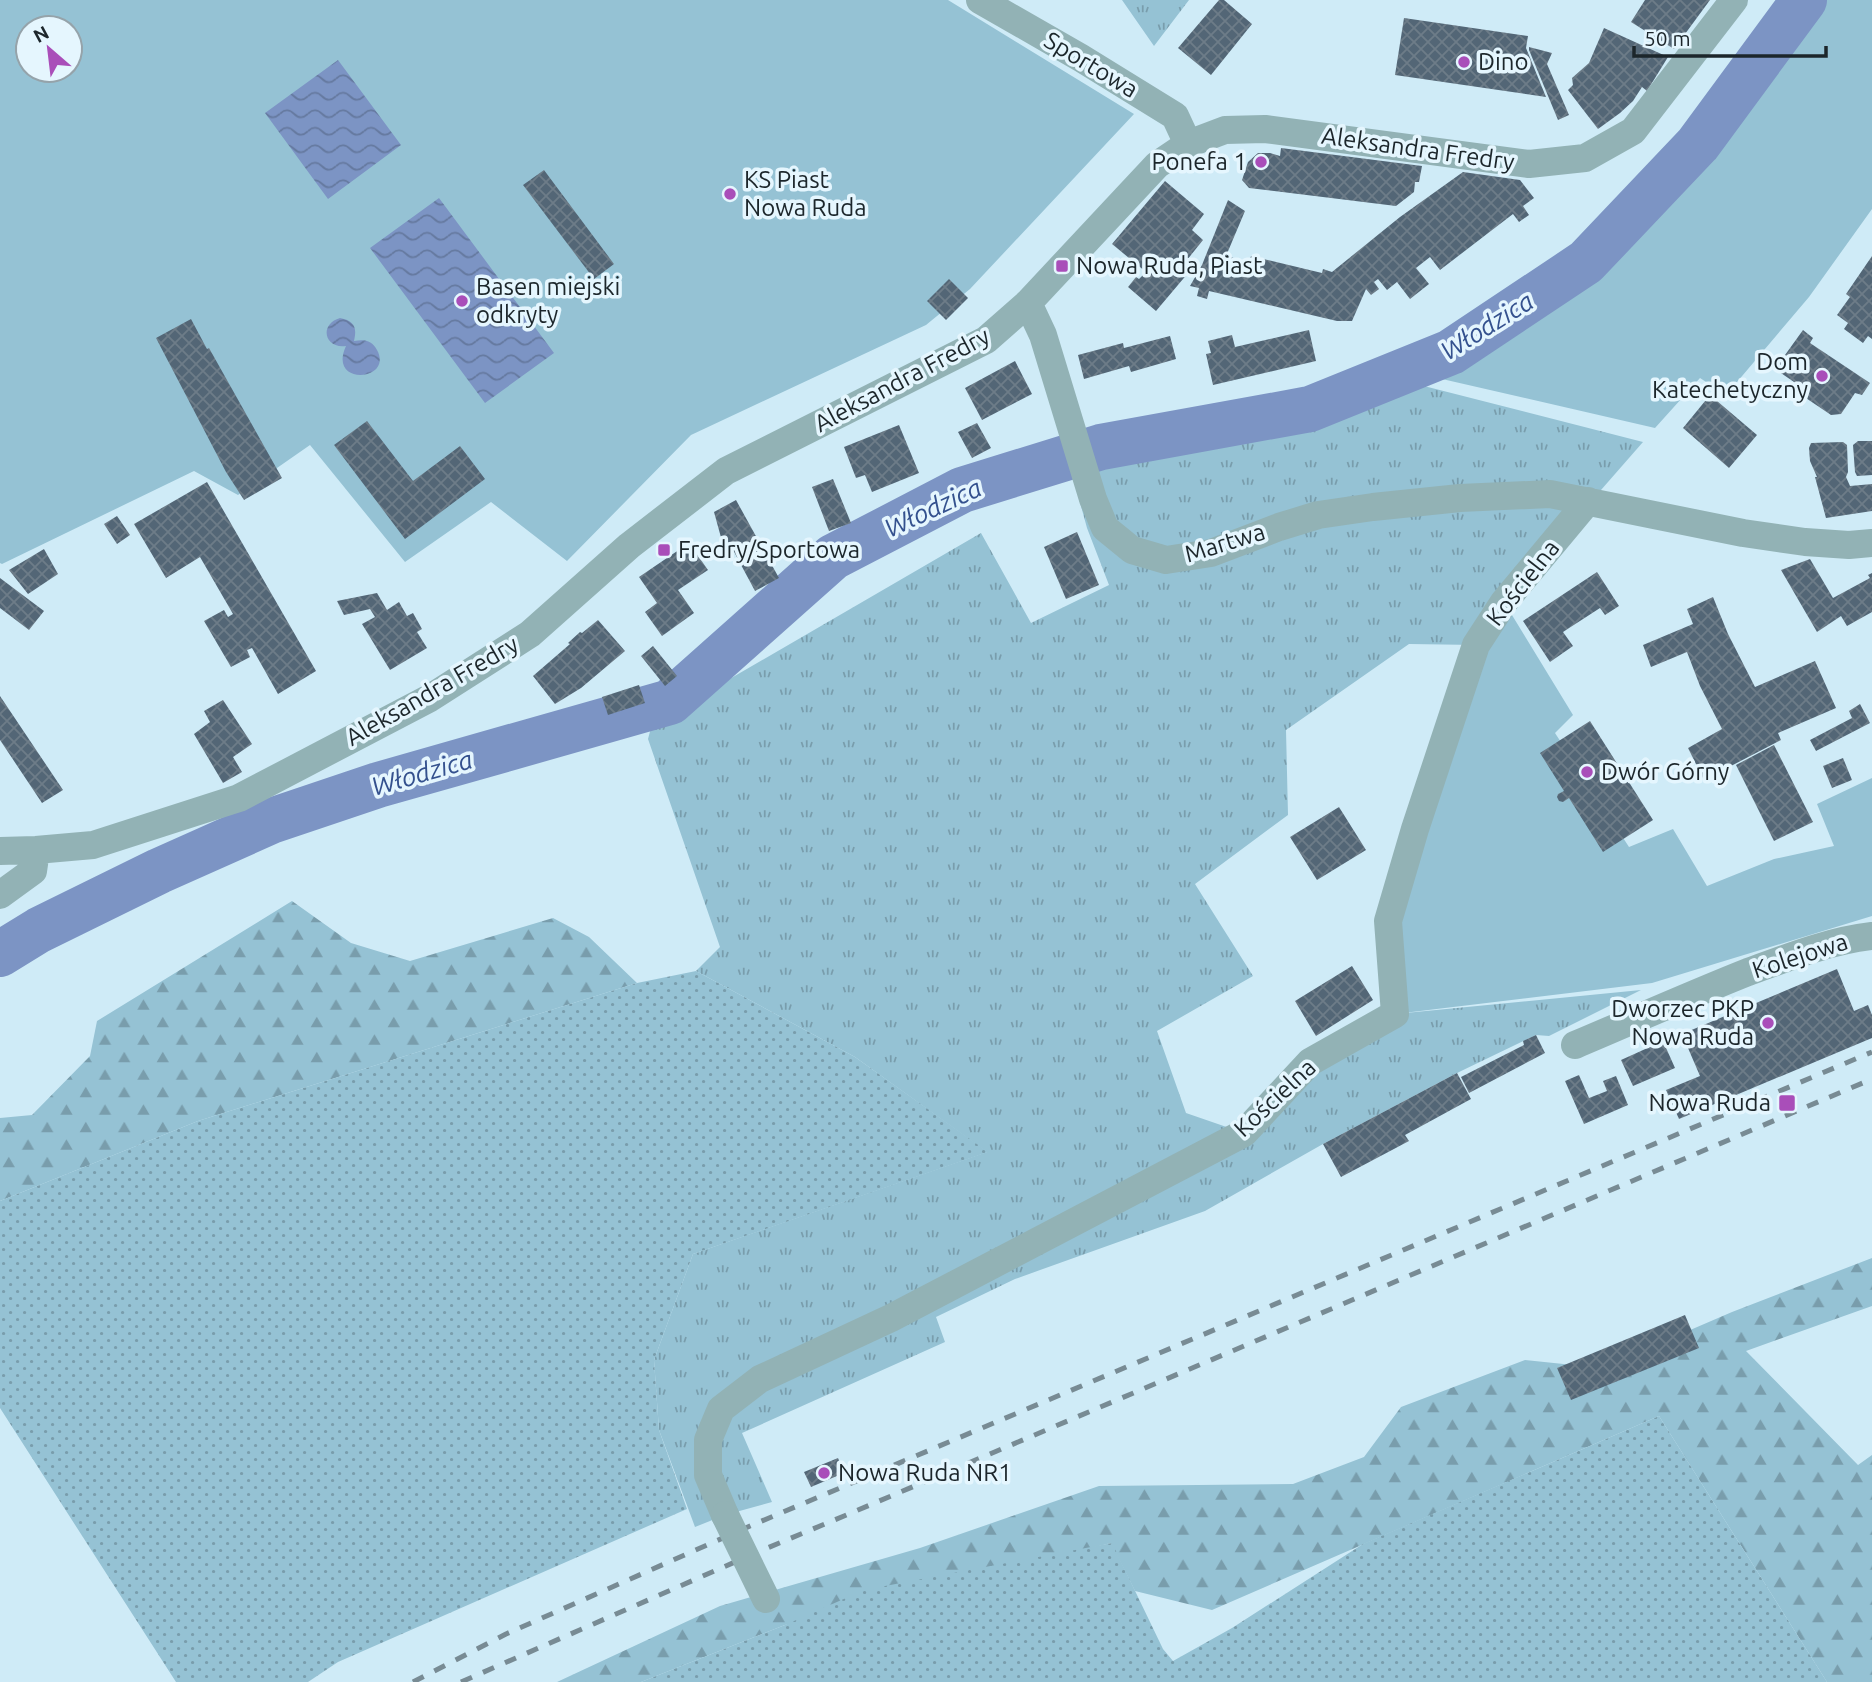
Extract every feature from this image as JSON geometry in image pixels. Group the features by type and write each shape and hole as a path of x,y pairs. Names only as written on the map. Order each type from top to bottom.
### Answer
{"street":[{"name":"Sportowa","path":"980,0 1175,116 1188,144"},
{"name":"Aleksandra Fredry","path":"0,851 93,845 239,797 430,698 530,634 629,546 726,471 986,340 1028,303 1157,165 1188,144 1225,130 1265,129 1529,164 1585,158 1633,131 1734,0"},
{"name":"Martwa","path":"1028,303 1043,335 1093,499 1105,528 1132,550 1167,560 1211,553 1318,515 1373,507 1460,498 1550,494 1588,501"},
{"path":"1588,501 1743,533 1805,542 1849,545 1872,543"},
{"name":"Kościelna","path":"766,1599 708,1475 708,1440 721,1409 760,1379 891,1318 1244,1133 1310,1062 1395,1014 1388,922 1415,829 1476,645 1504,602 1588,501"},
{"path":"0,895 33,871 36,850"},
{"name":"Kolejowa","path":"1575,1045 1802,952 1848,939 1872,936"}],"green space":[{"path":"0,0 948,0 1134,114 970,289 926,325 691,435 567,561 491,502 405,562 310,445 238,495 194,471 2,564"},
{"path":"1122,0 1189,0 1154,46"},
{"path":"1804,0 1840,0 1589,286 1420,385 1643,442 1476,645 1409,644 1286,730 1288,815 1195,884 1253,976 1157,1031 1186,1113 1244,1133 1310,1062 1395,1014 1641,990 1549,1036 1536,1035 1457,1073 1205,1211 1015,1279 936,1317 945,1342 742,1433 772,1502 725,1515 695,1527 659,1430 654,1360 693,1254 987,1152 855,1057 696,971 720,947 648,739 652,724 981,533 1031,623 1109,585 1087,528 1069,462 1101,447 1310,409 1451,352 1586,262 1698,144"},
{"path":"1804,0 1872,0 1872,209 1809,297 1726,395 1700,378 1655,428 1429,376 1586,262 1698,144"},
{"path":"1504,602 1573,715 1555,733 1629,847 1673,829 1707,886 1774,859 1834,846 1817,804 1872,778 1872,916 1652,983 1395,1014 1388,922"},
{"path":"292,901 351,943 410,961 553,918 589,937 637,983 198,1121 0,1201 0,1118 32,1115 90,1056 97,1021"},
{"path":"696,971 855,1057 988,1152 693,1254 654,1360 659,1430 687,1509 338,1662 308,1682 176,1682 0,1408 0,1201 198,1121 637,983"},
{"path":"1872,1258 1872,1306 1746,1351 1858,1465 1872,1455 1872,1682 1827,1682 1659,1416 1212,1610 1135,1591 1111,1543 785,1625 641,1682 557,1682 720,1606 920,1548 1099,1486 1293,1484 1364,1457 1401,1407 1525,1360 1602,1368 1732,1312"},
{"path":"1659,1416 1827,1682 641,1682 785,1625 864,1590 1112,1543 1163,1649 1173,1661 1232,1628 1363,1544"}],"water":[{"path":"338,60 401,145 328,199 265,113"},
{"name":"Basen miejski odkryty","path":"439,198 554,353 485,403 370,248"},
{"path":"340,318 354,326 354,341 367,341 377,350 380,360 377,368 370,373 361,375 345,368 343,359 346,346 333,344 329,340 329,325"}],"building":[{"path":"1219,0 1224,0 1252,24 1211,75 1178,48"},
{"path":"1645,0 1710,0 1674,49 1631,22"},
{"name":"Dino","path":"1404,18 1528,36 1526,48 1546,97 1395,75"},
{"path":"1604,28 1668,57 1647,91 1642,87 1633,101 1598,129 1568,90 1573,85 1572,78 1589,63"},
{"path":"1529,47 1552,53 1547,64 1569,115 1558,120"},
{"path":"1281,148 1422,166 1414,192 1396,206 1249,188 1242,180 1248,162 1258,153 1280,156"},
{"path":"544,170 614,264 594,279 523,185"},
{"path":"1463,172 1520,180 1534,198 1523,206 1529,215 1519,222 1513,214 1440,270 1430,257 1416,268 1429,284 1410,299 1397,282 1387,290 1378,279 1374,282 1379,289 1371,295 1366,289 1352,321 1337,321 1209,291 1207,299 1197,296 1199,288 1190,286 1202,265 1228,200 1245,211 1226,256 1249,262 1251,256 1322,273 1323,269 1332,272 1400,217"},
{"path":"1165,181 1204,214 1192,230 1203,240 1187,260 1194,266 1156,311 1128,287 1136,277 1139,279 1146,272 1112,244"},
{"path":"1872,256 1872,339 1868,336 1863,343 1844,329 1848,323 1837,315 1850,297 1846,294"},
{"path":"949,279 968,298 946,320 927,301"},
{"path":"191,319 282,478 244,500 226,472 156,338"},
{"path":"1309,330 1316,361 1213,385 1206,354 1211,353 1208,341 1232,335 1235,347"},
{"name":"Dom Katechetyczny","path":"1803,330 1813,338 1810,343 1870,383 1862,395 1855,393 1841,414 1831,415 1797,392 1794,382 1775,369"},
{"path":"1170,336 1176,359 1131,372 1129,366 1084,379 1078,355 1123,343 1124,348"},
{"path":"1015,361 1032,394 982,420 965,388"},
{"path":"1710,395 1757,435 1729,468 1683,428"},
{"path":"367,421 413,481 460,446 485,479 405,539 334,445"},
{"path":"977,423 991,448 972,458 958,432"},
{"path":"899,425 919,473 872,492 865,475 856,478 844,447"},
{"path":"1858,441 1872,441 1872,475 1857,476 1855,472 1853,445"},
{"path":"1843,442 1847,445 1846,477 1850,486 1872,484 1872,511 1826,518 1809,448 1811,443"},
{"path":"833,479 851,523 829,531 812,487"},
{"path":"207,482 316,671 278,694 252,648 247,650 250,657 231,667 204,621 224,610 228,617 233,614 200,557 166,578 134,524"},
{"path":"736,500 779,578 755,591 732,548 725,552 714,512"},
{"path":"117,516 130,535 117,544 104,524"},
{"path":"1077,532 1099,585 1066,599 1044,547"},
{"path":"689,543 708,570 678,590 694,613 662,636 645,612 657,603 639,577"},
{"path":"44,549 58,574 28,594 9,570"},
{"path":"1810,559 1833,598 1870,578 1868,575 1872,573 1872,612 1847,626 1841,616 1817,632 1781,570"},
{"path":"1597,572 1619,606 1605,615 1600,608 1563,632 1573,646 1550,662 1523,621"},
{"path":"0,578 44,611 29,630 0,608"},
{"path":"377,593 387,610 399,602 407,616 413,613 422,629 417,632 427,648 390,670 362,624 375,617 370,609 344,615 337,601"},
{"path":"1713,597 1755,687 1815,661 1836,708 1778,733 1781,740 1704,780 1688,748 1722,729 1700,686 1687,652 1651,667 1643,645 1693,624 1687,609"},
{"path":"598,620 625,651 581,688 555,704 533,676 580,632"},
{"path":"653,646 677,676 665,686 641,656"},
{"path":"639,685 645,703 608,715 602,697"},
{"path":"0,696 63,790 42,803 0,740"},
{"path":"223,700 252,744 233,757 242,772 223,783 194,734 210,722 204,711"},
{"path":"1860,704 1870,723 1816,751 1810,740 1852,718 1849,711"},
{"name":"Dwór Górny","path":"1590,721 1653,820 1603,852 1569,798 1563,802 1559,801 1558,794 1564,791 1540,753"},
{"path":"1774,745 1813,822 1774,841 1736,765"},
{"path":"1843,758 1852,780 1832,788 1823,766"},
{"path":"1339,807 1366,850 1317,880 1290,837"},
{"path":"1352,966 1373,1000 1316,1036 1295,1001"},
{"path":"1837,969 1854,1011 1868,1005 1872,1015 1872,1038 1679,1119 1666,1090 1700,1076 1682,1034"},
{"path":"1536,1035 1545,1053 1469,1093 1461,1077 1524,1045 1523,1041"},
{"path":"1663,1041 1675,1068 1633,1086 1621,1060"},
{"path":"1457,1073 1471,1099 1405,1135 1409,1141 1341,1177 1323,1144"},
{"path":"1579,1075 1589,1098 1607,1091 1603,1081 1616,1076 1628,1105 1584,1124 1565,1081"},
{"path":"1685,1315 1699,1348 1571,1400 1557,1368"},
{"name":"Nowa Ruda NR1","path":"838,1458 844,1473 811,1487 804,1472"}],"waterway":[{"name":"Włodzica","path":"0,954 39,930 159,871 271,821 378,785 670,702 833,557 962,490 1101,447 1310,409 1451,352 1586,262 1698,144 1804,0"}],"railway":[{"path":"413,1682 506,1634 750,1526 1872,1052"},
{"path":"461,1682 760,1551 1872,1079"}],"place":[{"name":"Dino","path":"1464,62"},
{"name":"Ponefa 1","path":"1261,162"},
{"name":"KS Piast Nowa Ruda","path":"730,194"},
{"name":"Nowa Ruda, Piast","path":"1062,266"},
{"name":"Basen miejski odkryty","path":"462,301"},
{"name":"Dom Katechetyczny","path":"1822,376"},
{"name":"Fredry/Sportowa","path":"664,550"},
{"name":"Dwór Górny","path":"1587,772"},
{"name":"Dworzec PKP Nowa Ruda","path":"1768,1023"},
{"name":"Nowa Ruda","path":"1787,1103"},
{"name":"Nowa Ruda NR1","path":"824,1473"}]}
